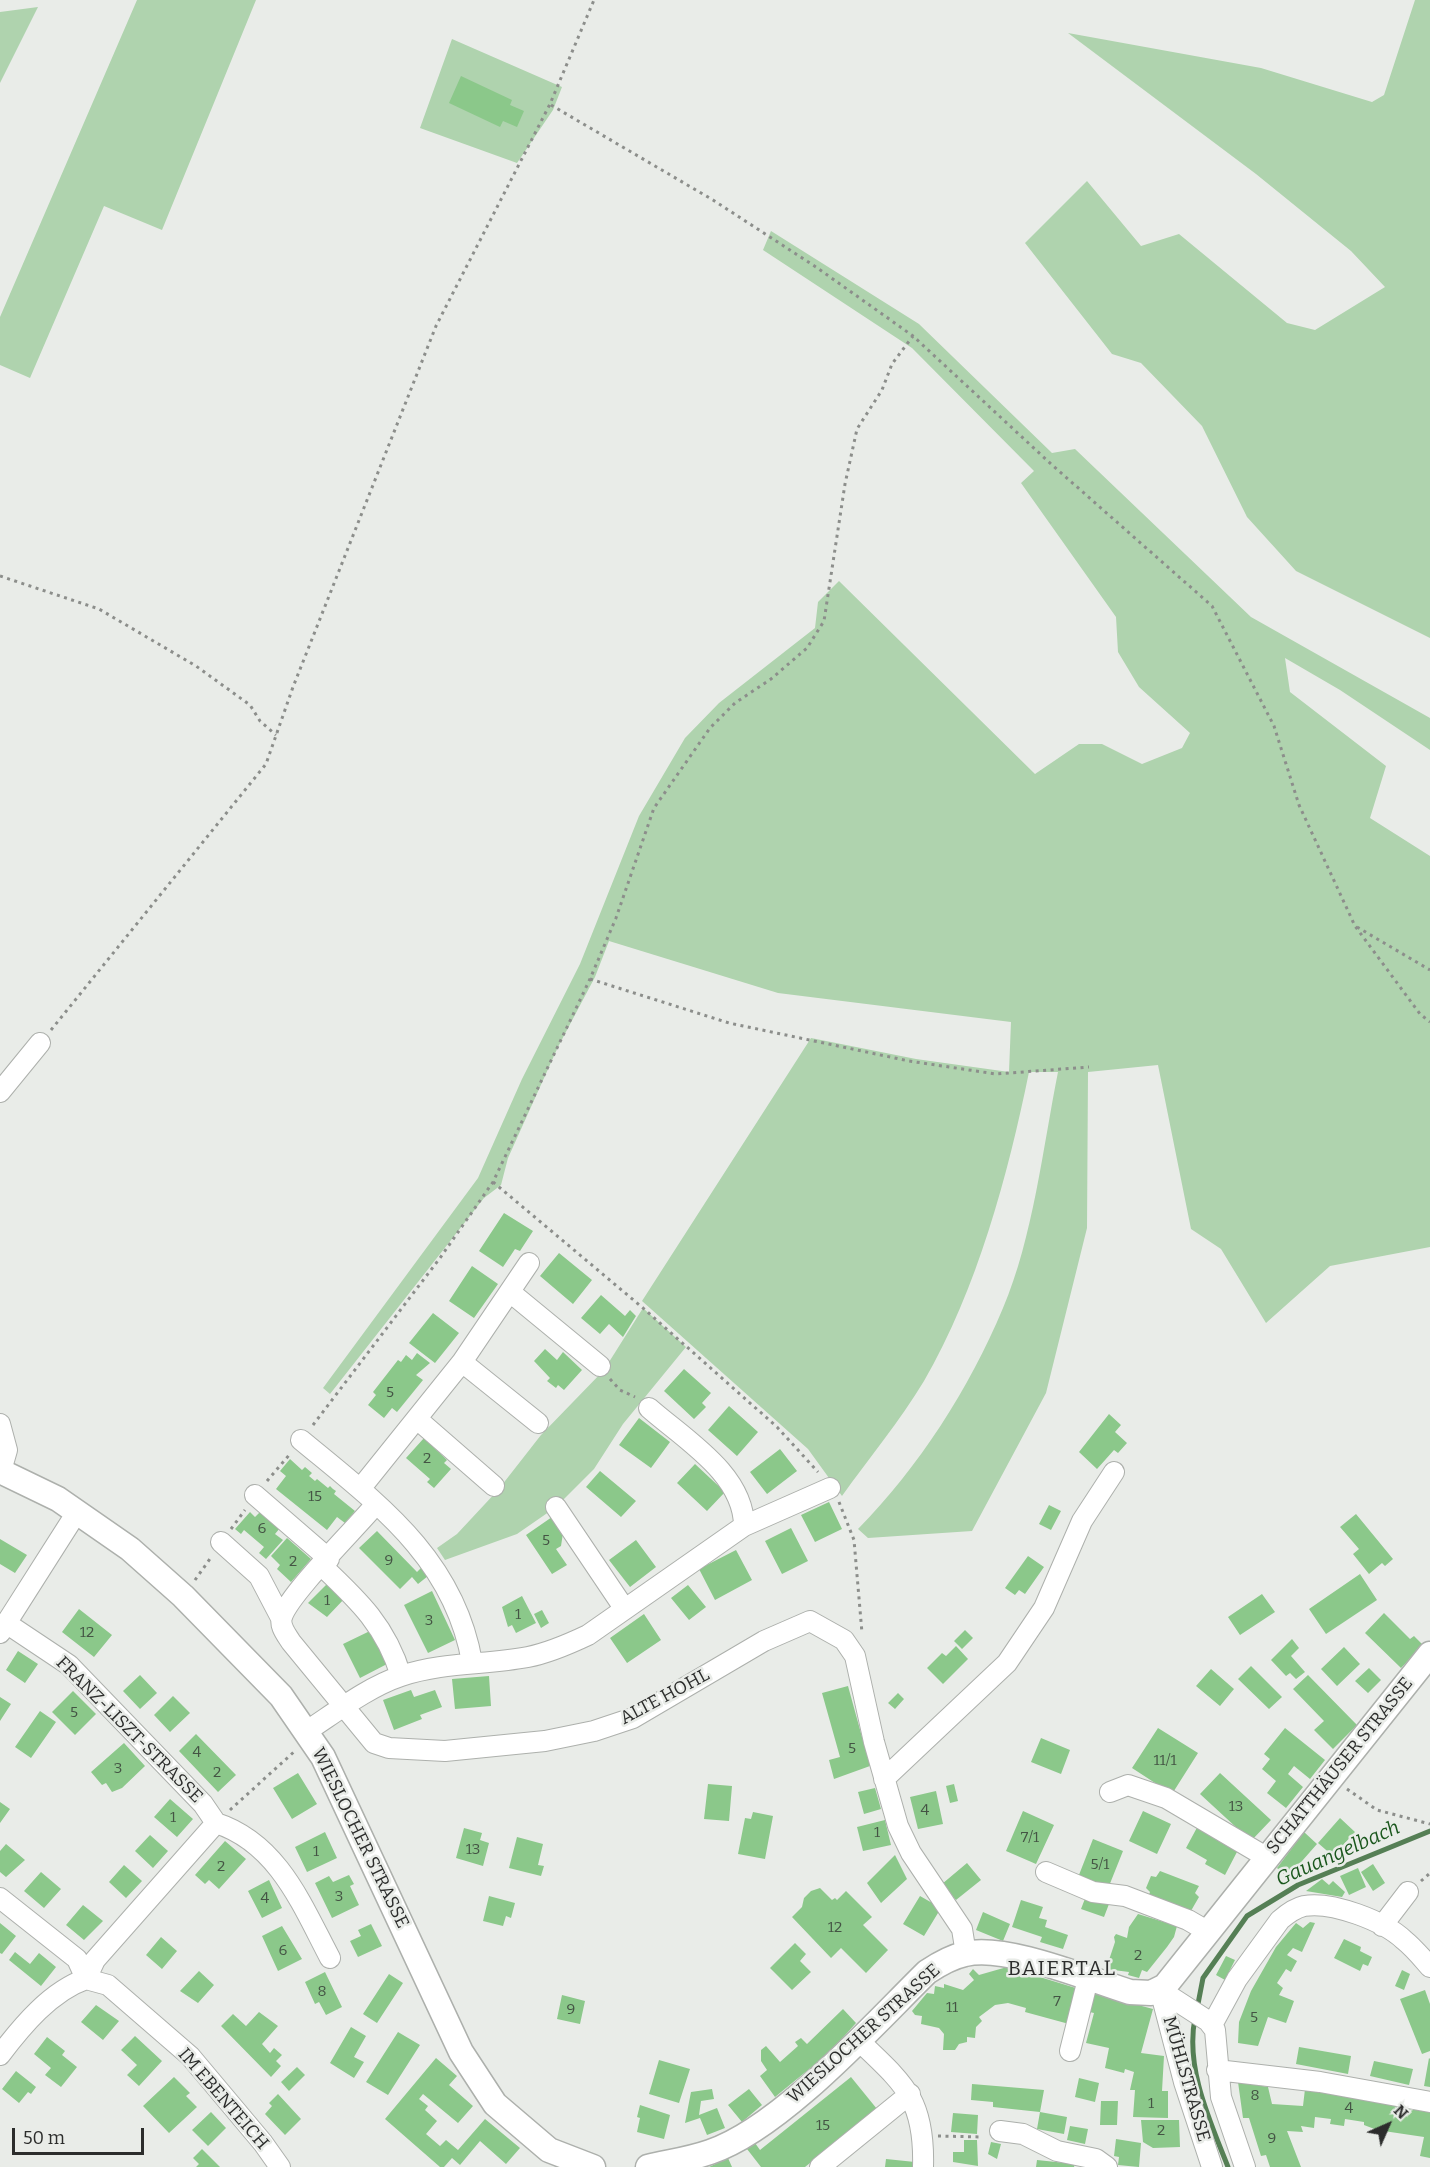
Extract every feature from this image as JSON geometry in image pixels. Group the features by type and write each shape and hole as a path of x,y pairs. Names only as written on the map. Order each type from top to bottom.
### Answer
{"main road":[{"name":"WIESLOCHER STRASSE","path":"2,1459 130,1549 183,1596 281,1696 323,1757 461,2052 495,2104 549,2150 593,2167"},
{"name":"SCHATTHÄUSER STRASSE","path":"1160,1990 1172,1978 1207,1931 1430,1654"},
{"name":"WIESLOCHER STRASSE","path":"648,2167 712,2152 757,2128 801,2093 927,1972 944,1961 966,1954 990,1952 1013,1956 1130,1992 1142,1994 1160,1990"}],"street":[{"path":"3,1084 40,1043"},
{"path":"360,1489 462,1362 529,1263"},
{"path":"510,1292 600,1366"},
{"path":"462,1362 538,1423"},
{"path":"649,1408 722,1472 738,1495 744,1526"},
{"path":"417,1419 494,1486"},
{"path":"0,1424 2,1459"},
{"path":"301,1440 360,1489 414,1539 431,1560 460,1616 472,1662"},
{"path":"884,1779 1007,1663 1044,1608 1082,1521 1114,1472"},
{"path":"309,1734 344,1707 401,1676 472,1662 528,1657 568,1645 588,1635 744,1526 830,1488"},
{"path":"255,1496 325,1563 369,1613 381,1629 401,1676"},
{"path":"281,1618 288,1606 376,1504"},
{"path":"556,1507 624,1608"},
{"path":"3,1628 77,1512"},
{"path":"221,1542 260,1576 281,1618 282,1629 344,1707"},
{"name":"ALTE HOHL","path":"344,1707 374,1743 382,1746 456,1750 545,1741 594,1731 633,1718 764,1641 810,1621 844,1640 855,1656"},
{"name":"FRANZ-LISZT-STRASSE","path":"3,1628 69,1665 203,1804 216,1823"},
{"path":"855,1656 884,1779 898,1826 911,1853 962,1929 966,1954"},
{"path":"1110,1792 1128,1785 1166,1798 1266,1857"},
{"path":"0,2055 34,2015 69,1985 86,1979 95,1960 216,1823 234,1829 273,1860 287,1878 330,1958"},
{"path":"1046,1872 1094,1892 1125,1896 1188,1920 1207,1931"},
{"path":"1382,1926 1408,1892"},
{"path":"0,1898 78,1959 86,1979"},
{"path":"1207,2022 1287,1914 1304,1906 1330,1908 1365,1916 1403,1938 1430,1967"},
{"name":"IM EBENTEICH","path":"86,1979 108,1985 190,2056 263,2143 279,2167"},
{"path":"1070,2051 1088,1979"},
{"path":"1160,1990 1207,2022 1216,2035 1217,2070 1228,2124 1245,2167"},
{"name":"MÜHLSTRASSE","path":"1160,1990 1184,2082 1212,2167"},
{"path":"858,2040 910,2094 924,2136 923,2167"},
{"path":"1217,2070 1320,2082 1430,2102"},
{"path":"819,2167 910,2094"},
{"path":"1000,2131 1023,2134 1057,2151 1096,2159 1107,2167"}],"path":[{"path":"40,1043 266,764 436,326 550,104 594,0"},
{"path":"550,104 713,200 816,267 913,336 1051,464 1212,606 1274,726 1299,805 1355,926 1420,1014 1430,1022"},
{"path":"183,1596 255,1496 301,1440 440,1258 493,1182 590,979 616,918 654,808 710,728 735,703 771,679 807,648 824,621 845,484 857,429 882,390 892,364 913,336"},
{"path":"0,576 99,609 196,666 250,705 260,721 276,735"},
{"path":"1355,926 1430,970"},
{"path":"590,979 729,1023 909,1061 996,1074 1089,1067"},
{"path":"493,1182 643,1308 777,1427 806,1456 840,1503 854,1540 863,1631 855,1656"},
{"path":"600,1366 620,1390 632,1395 649,1408"},
{"path":"216,1823 309,1734"},
{"path":"1331,1778 1377,1810 1429,1823"},
{"path":"924,2136 990,2138 1000,2131"}],"green space":[{"path":"137,0 256,0 162,230 104,206 30,378 0,365 0,317"},
{"path":"1415,0 1430,0 1430,638 1296,571 1247,517 1202,426 1141,363 1112,354 1025,243 1087,181 1141,246 1179,234 1287,323 1315,330 1385,287 1351,251 1256,174 1068,33 1261,68 1372,102 1384,95"},
{"path":"38,7 0,83 0,12"},
{"path":"452,39 562,87 553,110 517,163 420,128"},
{"path":"771,231 919,324 1052,453 1075,449 1251,617 1430,718 1430,750 1340,690 1285,658 1290,692 1386,766 1370,818 1430,856 1430,1247 1330,1266 1266,1323 1221,1249 1191,1229 1158,1065 1088,1072 1087,1228 1046,1393 972,1531 868,1538 858,1529 902,1480 941,1426 990,1338 1013,1281 1030,1222 1058,1072 1029,1072 1001,1191 960,1309 943,1346 915,1396 842,1496 808,1449 642,1301 811,1038 916,1059 1009,1072 1011,1022 778,993 609,941 595,977 558,1047 508,1158 501,1185 484,1198 330,1394 323,1388 478,1178 522,1079 580,964 639,816 685,738 719,703 815,628 818,602 839,581 1035,774 1079,744 1102,744 1142,764 1182,748 1190,733 1139,687 1118,652 1116,617 1021,483 1034,471 912,348 763,250"},
{"path":"643,1308 686,1347 623,1424 594,1469 556,1507 517,1534 445,1560 437,1548 457,1534 498,1490 541,1435 604,1370"}],"building":[{"path":"461,76 512,100 510,105 524,111 517,127 503,121 500,127 449,103"},
{"path":"504,1213 533,1231 520,1251 515,1249 503,1267 479,1251"},
{"path":"559,1253 592,1280 573,1304 540,1276"},
{"path":"472,1266 498,1284 474,1318 449,1301"},
{"path":"601,1295 625,1316 630,1310 636,1316 623,1337 609,1324 600,1334 581,1318"},
{"path":"433,1313 459,1333 435,1363 409,1343"},
{"path":"545,1349 557,1360 563,1352 582,1370 564,1390 558,1385 556,1388 547,1381 550,1378 534,1361"},
{"path":"417,1353 430,1363 416,1375 423,1380 397,1412 392,1408 384,1418 368,1405 376,1395 373,1392 398,1360 401,1362 406,1355 412,1360"},
{"path":"684,1369 711,1393 702,1403 706,1407 694,1419 664,1391"},
{"path":"729,1406 758,1432 737,1456 708,1430"},
{"path":"1109,1414 1121,1425 1115,1432 1127,1443 1118,1453 1114,1450 1097,1469 1079,1452"},
{"path":"639,1418 670,1442 651,1468 619,1445"},
{"path":"424,1438 447,1460 444,1463 451,1469 434,1488 427,1482 430,1479 406,1458"},
{"path":"780,1449 797,1471 767,1494 750,1472"},
{"path":"290,1459 302,1470 305,1467 312,1473 309,1476 315,1481 317,1479 328,1488 330,1486 336,1491 334,1494 355,1511 345,1523 337,1517 327,1530 276,1489 286,1476 280,1471"},
{"path":"695,1464 725,1492 707,1511 677,1483"},
{"path":"600,1471 636,1501 621,1517 586,1487"},
{"path":"829,1502 842,1529 815,1542 801,1515"},
{"path":"1049,1505 1061,1511 1051,1530 1039,1524"},
{"path":"261,1511 280,1528 275,1534 283,1540 266,1559 259,1553 264,1547 244,1530 241,1534 235,1529 250,1512 255,1517"},
{"path":"1356,1514 1393,1559 1385,1566 1382,1563 1369,1574 1353,1554 1359,1549 1340,1527"},
{"path":"552,1517 563,1533 561,1546 556,1549 567,1565 552,1574 526,1535"},
{"path":"791,1528 808,1561 782,1574 765,1541"},
{"path":"377,1531 417,1572 421,1568 428,1576 418,1584 412,1577 400,1589 359,1548"},
{"path":"287,1538 311,1559 291,1582 277,1569 280,1565 271,1556"},
{"path":"0,1539 27,1555 15,1573 0,1564"},
{"path":"636,1540 656,1567 630,1587 609,1560"},
{"path":"736,1550 752,1580 715,1600 699,1569"},
{"path":"1028,1556 1044,1567 1025,1594 1019,1590 1015,1595 1005,1588"},
{"path":"1360,1574 1377,1600 1326,1634 1309,1609"},
{"path":"329,1582 345,1598 327,1617 308,1603"},
{"path":"688,1585 706,1607 689,1620 671,1598"},
{"path":"432,1591 455,1640 428,1653 404,1605"},
{"path":"1262,1594 1275,1612 1240,1635 1228,1617"},
{"path":"522,1596 536,1623 516,1633 512,1625 508,1627 502,1607"},
{"path":"79,1609 112,1635 94,1657 62,1632"},
{"path":"542,1610 549,1623 541,1628 534,1614"},
{"path":"1384,1613 1410,1639 1414,1636 1423,1645 1401,1668 1365,1633"},
{"path":"644,1614 661,1640 627,1663 610,1638"},
{"path":"372,1630 389,1663 360,1678 343,1644"},
{"path":"965,1630 973,1638 962,1649 954,1641"},
{"path":"1292,1639 1299,1648 1291,1656 1305,1672 1296,1679 1290,1673 1286,1676 1271,1660"},
{"path":"956,1646 968,1659 943,1684 927,1668 942,1653 946,1656"},
{"path":"1344,1647 1360,1664 1337,1686 1321,1669"},
{"path":"18,1651 38,1664 25,1683 6,1670"},
{"path":"1251,1666 1282,1697 1269,1709 1238,1679"},
{"path":"1369,1668 1381,1680 1368,1693 1355,1681"},
{"path":"1211,1669 1234,1689 1220,1706 1196,1686"},
{"path":"140,1675 157,1693 140,1709 123,1691"},
{"path":"1308,1675 1357,1725 1333,1749 1314,1730 1324,1721 1293,1689"},
{"path":"489,1676 491,1706 455,1709 452,1679"},
{"path":"848,1686 870,1766 834,1779 829,1760 840,1757 822,1693"},
{"path":"411,1690 414,1697 435,1690 442,1707 420,1715 422,1719 394,1730 383,1700"},
{"path":"73,1691 96,1714 75,1735 52,1712"},
{"path":"898,1693 904,1699 895,1709 888,1703"},
{"path":"173,1696 190,1713 170,1732 154,1715"},
{"path":"0,1697 11,1704 0,1721"},
{"path":"40,1711 56,1722 31,1758 15,1747"},
{"path":"1158,1728 1198,1753 1172,1794 1132,1768"},
{"path":"1285,1728 1325,1760 1310,1779 1294,1766 1288,1774 1303,1787 1286,1808 1267,1793 1276,1781 1262,1769 1270,1759 1264,1754"},
{"path":"196,1734 236,1775 218,1792 179,1751"},
{"path":"1041,1738 1070,1750 1061,1774 1031,1762"},
{"path":"124,1743 145,1766 122,1788 112,1792 106,1783 102,1785 91,1772"},
{"path":"298,1773 317,1804 292,1819 273,1788"},
{"path":"1220,1773 1271,1820 1251,1841 1200,1794"},
{"path":"708,1784 732,1786 729,1821 704,1819"},
{"path":"954,1784 958,1801 950,1803 946,1786"},
{"path":"875,1788 881,1809 864,1814 858,1792"},
{"path":"936,1791 943,1824 918,1829 910,1797"},
{"path":"170,1799 193,1819 177,1837 154,1817"},
{"path":"0,1802 10,1809 0,1823"},
{"path":"1023,1811 1054,1825 1036,1864 1006,1851"},
{"path":"1143,1811 1171,1824 1157,1854 1129,1841"},
{"path":"753,1812 773,1816 765,1859 738,1854 745,1818 751,1819"},
{"path":"1340,1818 1355,1832 1333,1856 1318,1843"},
{"path":"885,1820 891,1845 863,1851 857,1827"},
{"path":"1200,1822 1238,1850 1225,1875 1205,1864 1207,1860 1186,1848"},
{"path":"464,1828 482,1833 480,1840 489,1843 483,1866 456,1858"},
{"path":"325,1832 337,1858 307,1872 295,1847"},
{"path":"1304,1832 1317,1844 1295,1869 1292,1867 1285,1875 1277,1868"},
{"path":"150,1835 168,1851 153,1868 135,1851"},
{"path":"517,1837 543,1844 538,1865 544,1866 541,1876 509,1868"},
{"path":"1093,1839 1123,1851 1107,1891 1077,1880"},
{"path":"225,1841 246,1859 219,1889 209,1880 205,1884 195,1875"},
{"path":"6,1844 25,1860 6,1877 0,1872 0,1851"},
{"path":"895,1855 907,1879 881,1903 867,1883"},
{"path":"967,1863 981,1880 956,1900 942,1884"},
{"path":"1373,1864 1385,1883 1373,1891 1361,1872"},
{"path":"124,1865 142,1881 126,1898 109,1882"},
{"path":"1358,1868 1366,1887 1349,1895 1340,1876"},
{"path":"1160,1871 1199,1886 1195,1893 1199,1897 1188,1916 1147,1900 1150,1892 1146,1888 1151,1876 1156,1877"},
{"path":"41,1872 61,1889 44,1908 24,1891"},
{"path":"349,1875 354,1884 350,1886 359,1905 332,1918 315,1883 329,1876 333,1882"},
{"path":"1322,1879 1329,1885 1333,1881 1345,1892 1342,1897 1306,1891"},
{"path":"269,1880 282,1908 262,1918 248,1891"},
{"path":"820,1888 832,1900 835,1898 837,1900 846,1891 872,1917 863,1925 888,1950 866,1973 841,1948 831,1958 792,1917 802,1907 804,1898 811,1891"},
{"path":"489,1896 515,1903 511,1918 506,1916 503,1926 483,1921"},
{"path":"920,1896 941,1908 924,1936 903,1924"},
{"path":"1086,1896 1109,1904 1104,1917 1081,1909"},
{"path":"1021,1900 1043,1907 1039,1918 1047,1920 1045,1927 1068,1935 1063,1949 1040,1942 1042,1937 1012,1927"},
{"path":"83,1905 103,1921 84,1940 66,1925"},
{"path":"983,1912 1010,1924 1003,1941 976,1930"},
{"path":"1138,1914 1177,1926 1174,1937 1167,1947 1147,1972 1142,1970 1139,1978 1128,1975 1129,1972 1106,1969 1115,1942 1114,1937 1116,1934 1127,1938 1129,1927"},
{"path":"1310,1922 1315,1923 1302,1952 1293,1948 1287,1955 1297,1961 1291,1972 1286,1969 1277,1983 1283,1988 1279,1995 1294,2001 1286,2023 1268,2017 1258,2046 1238,2043 1239,2022 1251,1991 1276,1947 1296,1923 1303,1928"},
{"path":"0,1923 16,1936 2,1954 0,1953"},
{"path":"371,1924 382,1946 358,1957 350,1941 361,1936 358,1930"},
{"path":"282,1926 302,1959 278,1971 262,1936"},
{"path":"161,1937 177,1951 162,1969 146,1955"},
{"path":"1344,1939 1361,1947 1360,1951 1372,1957 1368,1966 1363,1964 1360,1971 1334,1958"},
{"path":"795,1943 806,1954 800,1961 811,1972 792,1990 770,1968"},
{"path":"15,1952 30,1964 39,1953 56,1967 41,1986 9,1960"},
{"path":"1226,1956 1235,1960 1225,1980 1216,1975"},
{"path":"1007,1967 1079,1989 1069,2024 1025,2012 1026,2008 1008,2003 995,2005 979,2017 982,2021 976,2027 975,2038 967,2037 967,2042 959,2044 955,2050 943,2050 944,2034 939,2028 921,2024 922,2016 915,2015 912,2011 927,1993 934,1994 935,1986 944,1988 944,1984 963,1990 974,1980 969,1974 973,1969 979,1975"},
{"path":"1402,1970 1410,1974 1404,1990 1395,1986"},
{"path":"199,1971 214,1985 198,2003 180,1991"},
{"path":"325,1972 342,2007 326,2015 319,2002 315,2004 305,1982"},
{"path":"389,1974 403,1983 377,2023 363,2014"},
{"path":"1425,1990 1430,2004 1430,2051 1422,2054 1400,1999"},
{"path":"1090,1992 1153,2009 1141,2053 1164,2056 1162,2091 1168,2091 1168,2118 1133,2117 1135,2090 1130,2090 1134,2072 1125,2069 1124,2073 1105,2068 1109,2048 1086,2043 1094,2013 1085,2011"},
{"path":"562,1995 585,2001 580,2024 557,2019"},
{"path":"96,2005 119,2021 103,2040 81,2022"},
{"path":"843,2009 856,2023 830,2052 775,2097 760,2076 767,2070 761,2061 761,2050 766,2046 780,2062 798,2046 795,2042 801,2038 807,2044"},
{"path":"259,2012 278,2026 262,2044 270,2053 274,2048 282,2055 276,2061 281,2066 271,2077 221,2026 233,2014 246,2026"},
{"path":"351,2027 366,2036 354,2057 364,2062 354,2078 330,2063"},
{"path":"398,2032 420,2045 388,2095 366,2082"},
{"path":"135,2036 162,2061 139,2086 127,2075 137,2065 121,2050"},
{"path":"47,2037 65,2051 62,2055 77,2067 61,2087 45,2075 51,2068 34,2054"},
{"path":"1299,2047 1351,2056 1348,2074 1296,2064"},
{"path":"436,2058 457,2076 449,2085 473,2106 458,2123 423,2094 419,2099 428,2106 425,2110 437,2121 426,2134 440,2146 446,2140 458,2150 485,2119 520,2148 506,2164 480,2141 460,2165 452,2158 444,2167 440,2167 385,2119"},
{"path":"1430,2059 1430,2087 1424,2086"},
{"path":"659,2060 690,2069 679,2103 649,2094"},
{"path":"1374,2061 1413,2069 1409,2085 1370,2076"},
{"path":"297,2067 305,2075 289,2091 281,2082"},
{"path":"16,2071 36,2087 31,2094 28,2092 19,2103 2,2089"},
{"path":"174,2077 190,2093 186,2096 197,2107 169,2133 143,2106"},
{"path":"851,2077 877,2109 805,2167 761,2167 747,2149 755,2143 760,2150"},
{"path":"1079,2078 1099,2083 1095,2102 1075,2097"},
{"path":"1261,2080 1262,2086 1268,2087 1272,2104 1303,2106 1305,2089 1430,2110 1430,2158 1420,2156 1424,2137 1377,2130 1364,2125 1364,2122 1345,2119 1344,2126 1330,2124 1331,2119 1315,2117 1314,2128 1301,2126 1303,2132 1287,2131 1301,2167 1270,2167 1266,2155 1261,2156 1249,2118 1243,2118 1238,2082"},
{"path":"972,2084 1044,2090 1040,2112 993,2107 993,2102 971,2100"},
{"path":"712,2089 714,2099 701,2101 699,2115 717,2108 725,2128 707,2135 700,2118 685,2123 691,2092"},
{"path":"749,2089 762,2105 742,2122 728,2105"},
{"path":"278,2094 301,2119 285,2135 265,2114 272,2106 269,2103"},
{"path":"1101,2101 1118,2101 1117,2125 1100,2125"},
{"path":"640,2105 670,2115 664,2139 637,2132"},
{"path":"211,2112 226,2128 208,2146 192,2130"},
{"path":"1040,2112 1067,2117 1064,2134 1037,2129"},
{"path":"953,2113 978,2115 977,2134 951,2132"},
{"path":"1141,2120 1179,2120 1180,2147 1153,2148 1143,2142"},
{"path":"1070,2126 1088,2129 1085,2144 1067,2140"},
{"path":"1116,2139 1141,2143 1139,2167 1118,2165 1119,2157 1114,2156"},
{"path":"964,2140 977,2140 978,2166 953,2162 953,2152 964,2152"},
{"path":"991,2142 1001,2144 997,2159 988,2154"},
{"path":"202,2149 220,2167 196,2167 199,2164 193,2158"},
{"path":"728,2158 732,2167 709,2167"},
{"path":"886,2159 915,2162 914,2167 885,2167"},
{"path":"1037,2160 1075,2164 1074,2167 1036,2167"}],"waterway":[{"name":"Gauangelbach","path":"1197,2009 1203,1978 1247,1916 1298,1885 1430,1831"},
{"name":"Gauangelbach","path":"1195,2018 1193,2056 1196,2075 1207,2113 1228,2167"}],"district":[{"name":"BAIERTAL","path":"1062,1969"}]}
